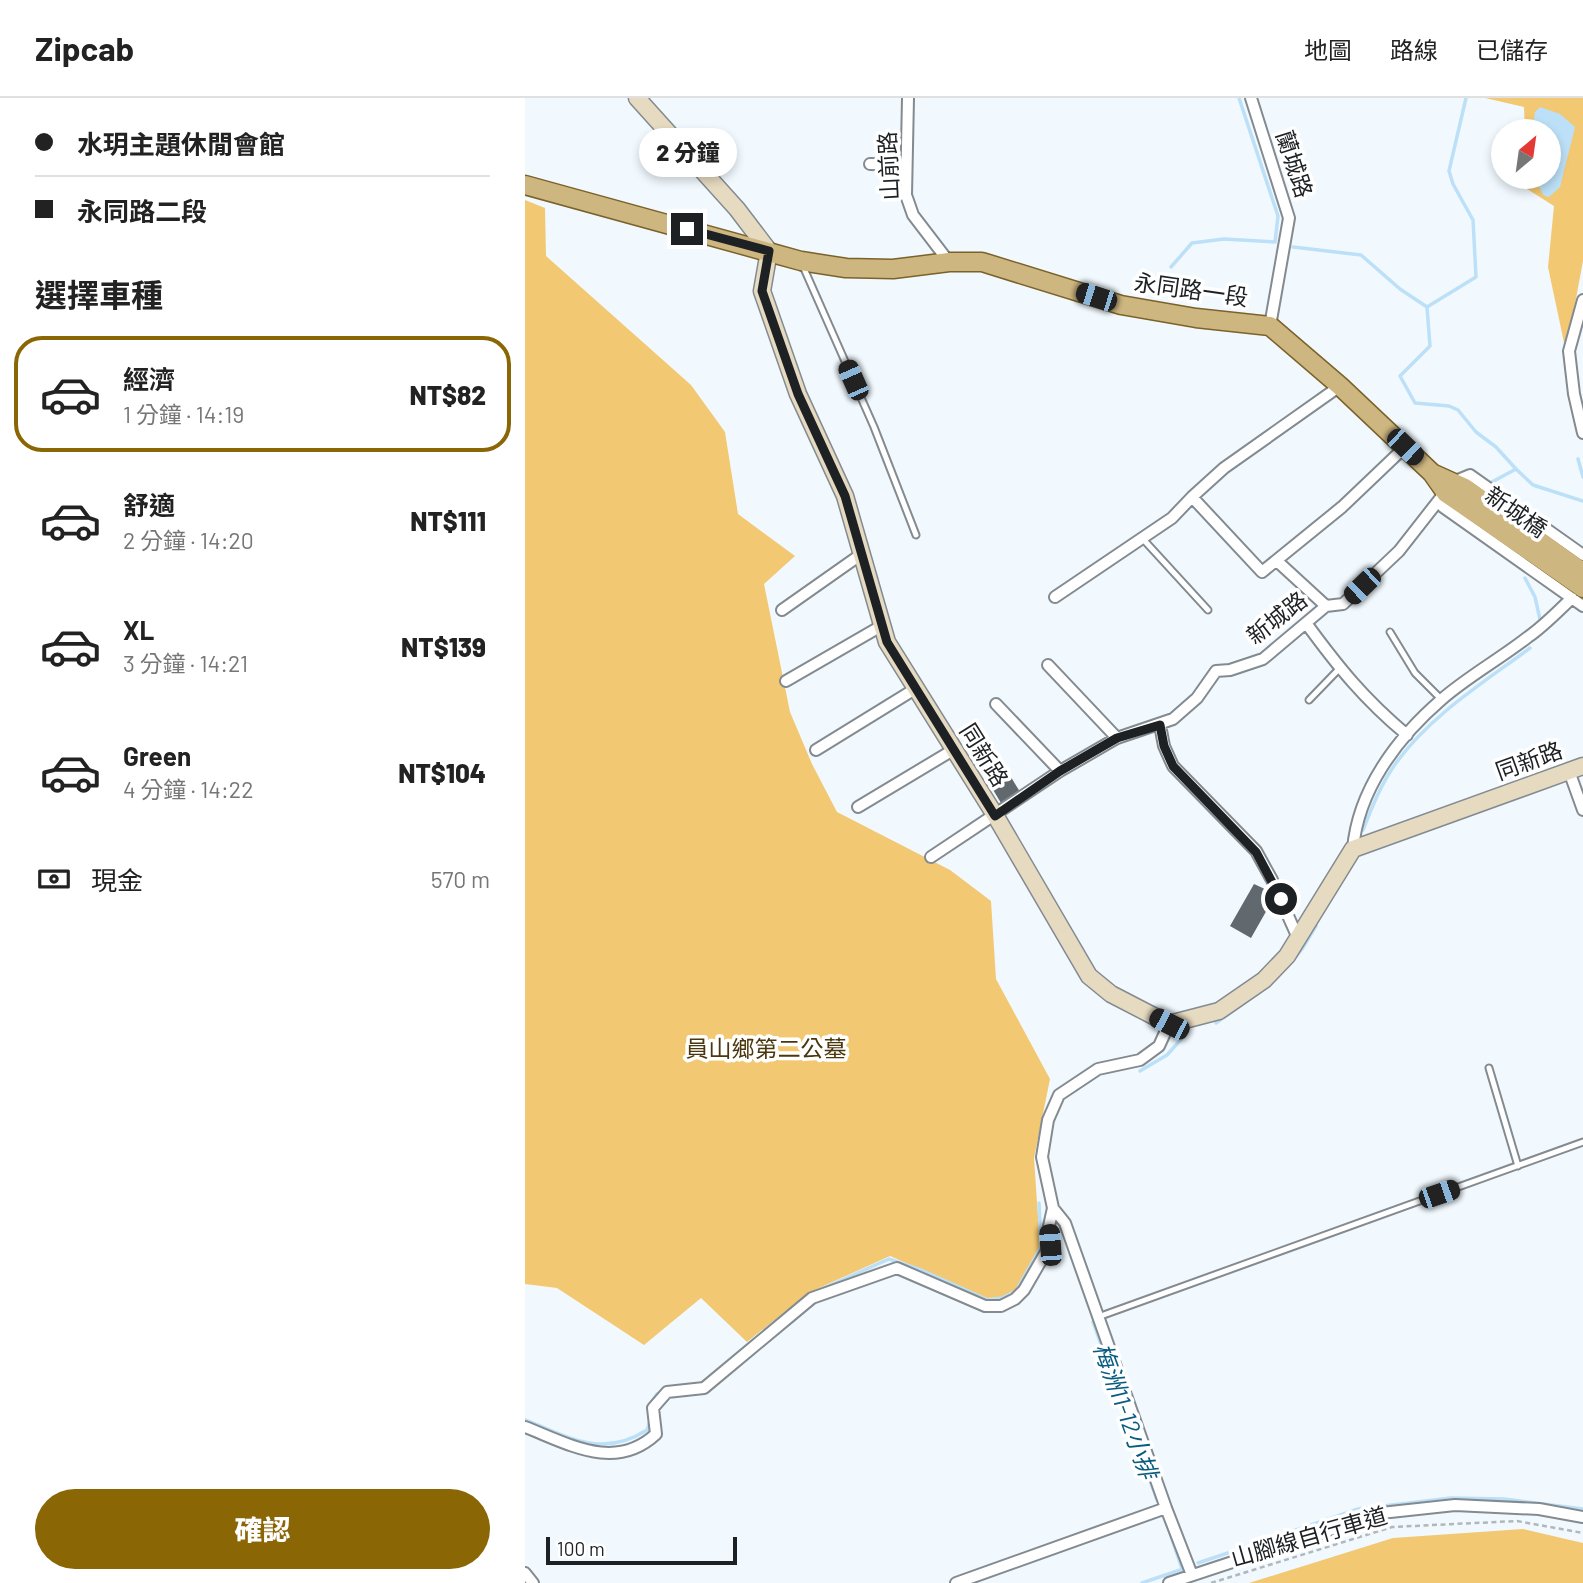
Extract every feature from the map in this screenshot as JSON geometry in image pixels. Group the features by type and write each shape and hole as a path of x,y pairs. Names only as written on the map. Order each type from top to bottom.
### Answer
{"main road":[{"name":"永同路一段","path":"525,185 801,261 846,268 893,269 949,262 982,262 1121,305 1196,318 1270,326 1455,491"},
{"name":"新城橋","path":"1455,491 1583,572"},
{"name":"新城橋","path":"1455,491 1578,593"}],"street":[{"path":"637,98 737,209 769,251"},
{"name":"山前路","path":"908,98 906,195 913,215 949,262"},
{"name":"蘭城路","path":"1251,98 1289,218 1270,326"},
{"path":"870,164 906,165"},
{"name":"同新路","path":"769,251 762,291 798,394 845,496 887,642 995,816 1089,976 1111,995 1169,1024"},
{"path":"1583,300 1569,351 1574,394 1583,433"},
{"path":"1055,597 1173,519 1224,468 1340,386"},
{"path":"1192,498 1262,572 1342,507 1405,447"},
{"path":"1455,491 1470,475 1583,555"},
{"name":"新城路","path":"931,858 1060,771 1117,738 1173,719 1197,698 1216,671 1230,670 1263,659 1326,606 1343,604 1399,551 1455,491"},
{"path":"782,610 863,552"},
{"path":"1277,561 1326,606"},
{"path":"525,1427 590,1452 617,1454 644,1444 656,1434 653,1408 667,1392 703,1388 813,1298 897,1268 985,1306 1001,1306 1015,1299 1024,1290 1050,1245 1049,1226 1053,1208 1042,1157 1048,1120 1059,1095 1098,1069 1140,1060 1159,1046 1169,1024 1219,1011 1264,980 1287,956 1353,849 1355,825 1378,771 1407,735 1441,699 1531,635 1578,593 1583,606"},
{"path":"1306,623 1339,668 1374,707 1407,735"},
{"path":"786,681 883,625"},
{"path":"1048,665 1117,738"},
{"path":"816,750 915,689"},
{"path":"996,704 1060,771"},
{"path":"1160,725 1164,746 1173,766 1256,852 1298,938"},
{"path":"858,807 953,750"},
{"path":"1576,769 1583,810"},
{"name":"同新路","path":"1353,849 1576,769"},
{"path":"1053,1208 1065,1223 1192,1574"},
{"path":"1169,1583 1381,1513 1455,1505 1539,1509 1583,1517"},
{"path":"956,1583 1166,1508"},
{"path":"525,1573 533,1583"}],"lane":[{"path":"801,261 874,427 916,535"},
{"path":"1142,538 1208,610"},
{"path":"1390,632 1415,673 1441,699"},
{"path":"1309,700 1339,668"},
{"path":"1489,1068 1518,1166"},
{"path":"1098,1317 1583,1142"}],"path":[{"name":"山腳線自行車道","path":"1211,1583 1392,1527 1517,1521 1583,1533"}],"green space":[{"path":"1485,98 1583,98 1583,261 1566,352 1548,267 1554,206 1527,189 1561,189 1561,119 1524,119 1524,107"},
{"name":"員山鄉第二公墓","path":"525,200 545,208 546,256 691,385 725,432 738,514 795,556 764,584 790,712 812,764 837,812 950,870 991,901 996,979 1050,1079 1034,1158 1040,1246 1016,1289 1002,1297 987,1298 890,1256 808,1293 747,1342 701,1298 644,1345 557,1288 525,1284"},
{"path":"1523,1529 1583,1543 1583,1583 1249,1583 1393,1538"}],"water":[{"path":"1540,107 1560,114 1575,127 1561,183 1561,119 1534,119 1535,112"},
{"path":"1540,189 1558,189 1549,197 1543,195"}],"building":[{"path":"987,737 1020,792 1001,803 968,748"},
{"path":"1254,884 1276,894 1251,938 1230,926"}],"waterway":[{"path":"1171,267 1192,243 1224,239 1275,242 1278,216 1239,98"},
{"path":"1466,98 1449,171 1453,184 1473,220 1476,277 1427,307 1430,346 1400,376 1415,403 1449,406 1458,410 1476,432 1496,447 1516,469 1490,483"},
{"path":"1293,247 1361,255 1400,289 1427,307"},
{"path":"1578,459 1583,477"},
{"path":"1516,469 1533,485 1583,501"},
{"path":"1525,578 1535,597 1541,624"},
{"path":"1363,830 1386,779 1410,746 1441,715 1530,648"},
{"path":"1294,959 1316,926"},
{"path":"1216,1023 1261,991"},
{"path":"1140,1071 1167,1055 1184,1036"},
{"path":"815,1292 889,1259 988,1300 1002,1298 1016,1291 1041,1247 1039,1203"},
{"path":"733,1357 789,1311"},
{"name":"梅洲11-12小排","path":"1093,1322 1157,1500"},
{"path":"649,1406 657,1394 663,1392"},
{"path":"525,1420 571,1438 600,1444 630,1439 647,1430 650,1421"},
{"path":"1198,1563 1358,1509 1451,1498 1504,1499 1583,1509"},
{"name":"梅洲11-12小排","path":"1167,1524 1182,1569"},
{"path":"1142,1583 1183,1569"}],"route":[{"path":"687,229 769,251 762,291 798,394 845,496 887,642 995,816 1060,771 1117,738 1160,725 1164,746 1173,766 1256,852 1281,899"}]}
